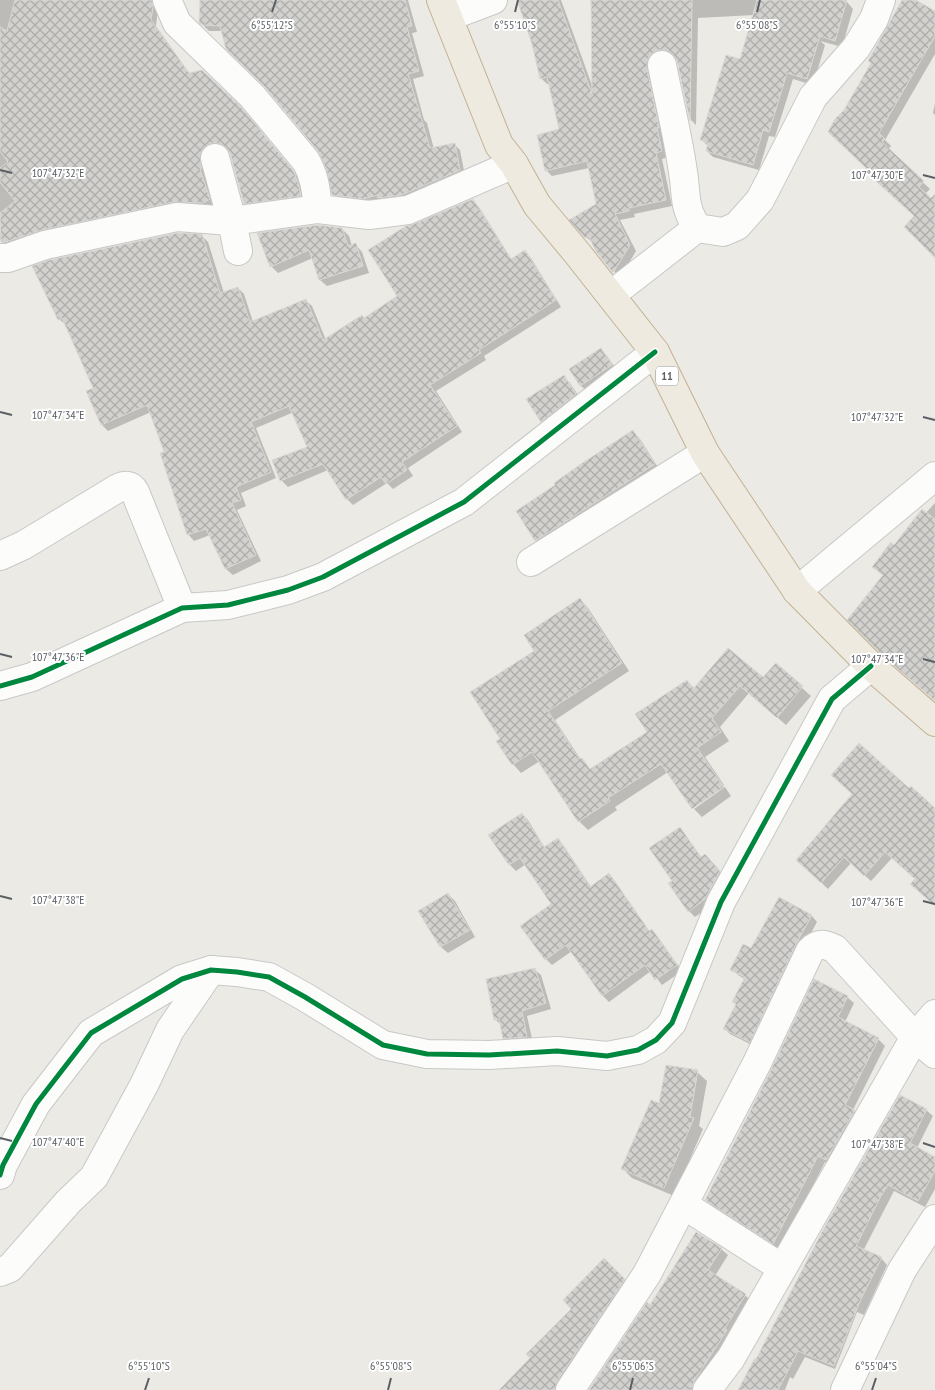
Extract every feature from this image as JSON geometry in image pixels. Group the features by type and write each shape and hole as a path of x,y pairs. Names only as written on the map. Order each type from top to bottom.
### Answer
{"highway":[{"name":"11","path":"444,9 499,145 514,164 537,205 611,295 654,352 705,454 797,591 870,666 935,722"}],"street":[{"path":"167,0 177,23 252,96 306,161 316,184 318,209"},
{"path":"444,9 493,0"},
{"path":"662,65 689,214 697,228 713,232 723,232 737,226 760,200 813,97 856,48 874,20 881,0"},
{"path":"215,158 238,250"},
{"path":"0,258 8,258 54,243 177,217 232,221 318,209 369,215 408,210 514,164"},
{"path":"611,295 697,228"},
{"path":"0,686 32,677 182,608 228,605 288,590 323,577 464,502 654,352"},
{"path":"530,562 705,454"},
{"path":"797,591 935,476"},
{"path":"0,556 24,545 118,488 129,486 135,492 182,608"},
{"path":"0,1175 3,1165 36,1104 91,1033 182,979 211,970 269,977 306,997 383,1045 427,1054 489,1056 557,1051 607,1056 638,1050 656,1040 672,1023 721,902 832,699 870,666"},
{"path":"570,1390 647,1274 757,1063 814,946 818,944 835,949 925,1045"},
{"path":"0,1272 10,1268 68,1202 94,1177 144,1085 170,1030 211,970"},
{"path":"707,1390 731,1358 782,1268 925,1045 935,1014"},
{"path":"684,1205 782,1268"},
{"path":"845,1390 902,1270 935,1219"}],"building":[{"path":"15,0 152,0 151,20 189,73 202,70 241,107 293,170 301,196 244,204 230,153 226,147 219,143 211,143 204,147 200,154 202,168 200,169 210,199 203,203 174,202 42,230 1,242 0,213 15,201 0,182 0,168 8,162 0,151 0,27 7,31"},
{"path":"200,0 405,0 412,26 407,27 419,71 408,74 430,148 455,143 460,170 401,195 378,198 377,195 363,199 332,195 326,168 318,151 264,86 226,49 220,26 202,25 199,23"},
{"path":"517,0 558,0 592,94 591,0 692,0 690,121 677,61 673,54 667,50 658,50 651,54 647,60 647,68 659,128 657,127 662,151 656,153 666,200 629,208 629,211 615,214 630,245 613,273 595,250 589,236 585,238 569,220 596,204 587,161 545,171 537,135 559,129 547,77 540,79 532,44"},
{"path":"757,0 847,0 835,41 820,36 807,79 787,73 769,132 763,130 753,165 706,151 708,143 700,140 726,55 740,59"},
{"path":"902,0 916,0 935,11 935,36 879,133 885,139 882,142 924,181 919,187 931,198 935,194 935,258 904,227 914,216 865,171 867,169 828,132 835,119 844,110 871,63 868,61"},
{"path":"473,199 511,259 525,250 556,300 479,350 481,353 430,385 457,426 402,462 407,470 386,484 381,477 346,500 323,464 280,481 272,460 307,447 289,406 251,422 271,472 236,487 241,500 232,503 256,555 225,569 206,529 187,535 160,453 164,452 147,405 101,425 86,391 93,388 62,318 58,320 32,266 49,260 178,233 202,234 220,293 238,287 250,322 306,299 323,340 362,315 364,318 397,296 368,250 406,226"},
{"path":"318,225 342,228 348,246 356,243 363,266 319,280 309,250 270,267 257,233"},
{"path":"601,348 612,365 580,386 569,369"},
{"path":"564,375 576,394 541,422 526,399"},
{"path":"633,430 655,464 535,541 516,511 555,485 554,483 581,464"},
{"path":"922,509 935,519 935,701 882,655 847,620 883,575 872,567 891,542 894,545"},
{"path":"580,598 622,663 548,711 579,759 582,758 590,769 647,732 635,714 687,680 693,689 728,648 763,677 776,663 803,686 777,718 740,686 712,718 721,732 697,748 724,787 692,809 661,764 608,798 610,801 578,822 532,752 512,765 496,741 500,739 470,692 534,651 524,635"},
{"path":"859,743 909,788 911,786 935,808 935,906 910,884 915,879 885,852 864,876 844,857 821,883 796,860 852,794 831,775"},
{"path":"522,813 544,847 558,838 590,887 609,873 649,931 652,929 677,965 655,980 645,965 602,996 566,945 545,960 520,926 551,904 520,858 509,865 488,835"},
{"path":"680,827 701,857 705,854 720,871 705,899 688,912 668,883 672,881 649,848"},
{"path":"448,893 470,930 440,947 418,911"},
{"path":"779,897 812,915 796,944 750,1042 723,1029 736,1004 732,1002 745,977 730,970 743,944 751,948"},
{"path":"535,968 546,1003 522,1011 527,1037 503,1039 499,1019 494,1020 486,979"},
{"path":"814,979 848,996 838,1017 879,1038 845,1105 855,1110 826,1160 818,1156 773,1244 705,1200 771,1070"},
{"path":"666,1065 698,1070 690,1117 694,1118 664,1188 621,1169 651,1100 659,1103"},
{"path":"900,1095 927,1109 910,1143 935,1157 935,1171 918,1201 888,1185 881,1196 856,1246 882,1257 861,1299 834,1366 798,1351 778,1390 738,1390 823,1230"},
{"path":"696,1232 722,1248 708,1270 746,1294 725,1328 727,1330 694,1381 692,1390 589,1390 647,1302 650,1305"},
{"path":"604,1258 625,1279 557,1381 555,1390 499,1390 530,1358 526,1354 571,1309 563,1300"}],"cycle path":[{"path":"0,686 32,677 182,608 228,605 288,590 323,577 464,502 655,352"},
{"path":"0,1175 3,1165 36,1104 91,1033 182,979 211,970 269,977 383,1045 427,1054 489,1055 557,1051 607,1056 638,1050 656,1040 672,1023 721,902 832,699 871,666"}]}
